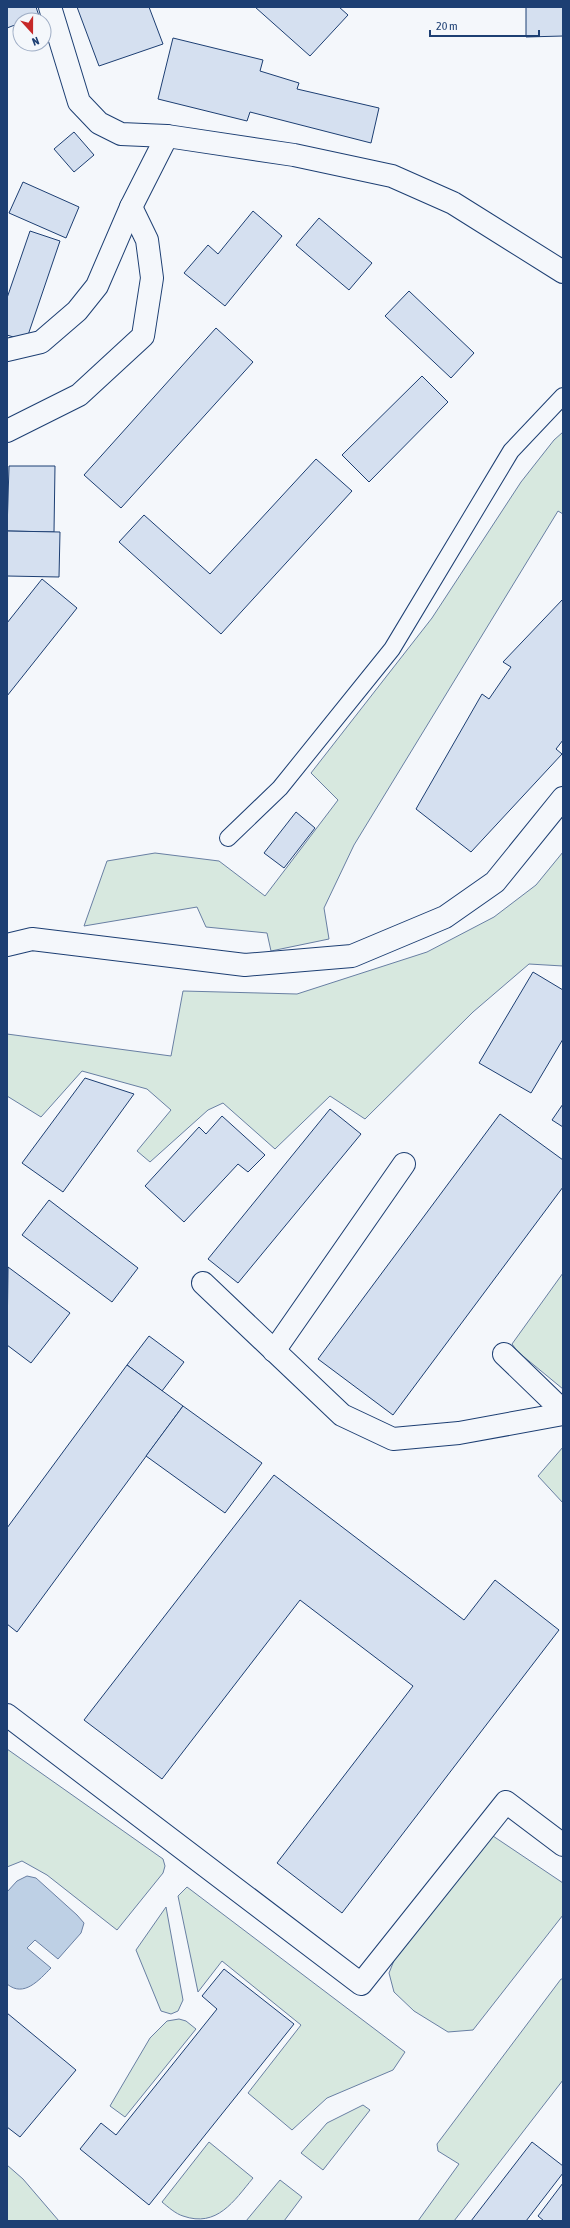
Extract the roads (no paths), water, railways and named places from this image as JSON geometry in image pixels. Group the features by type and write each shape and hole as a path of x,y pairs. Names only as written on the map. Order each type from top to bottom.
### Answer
{"street":[{"path":"50,7 79,102 99,123 121,134 167,136 294,155 392,176 453,203 563,272"},
{"path":"7,350 41,342 77,311 97,286 131,207 167,136"},
{"path":"7,431 79,395 143,336 152,278 147,240 131,207"},
{"path":"7,945 32,939 245,965 352,956 445,917 495,882 563,798"},
{"path":"274,1351 404,1164"},
{"path":"203,1283 342,1415 393,1439 459,1433 563,1414"},
{"path":"504,1354 563,1411"},
{"path":"7,1715 361,1984 506,1802 563,1845"}],"lane":[{"path":"228,838 280,788 392,649 511,451 563,396"}],"water":[{"path":"27,1876 36,1878 84,1923 81,1933 58,1959 35,1940 27,1948 51,1968 31,1986 19,1989 13,1988 7,1984 7,1892 17,1881"}]}
